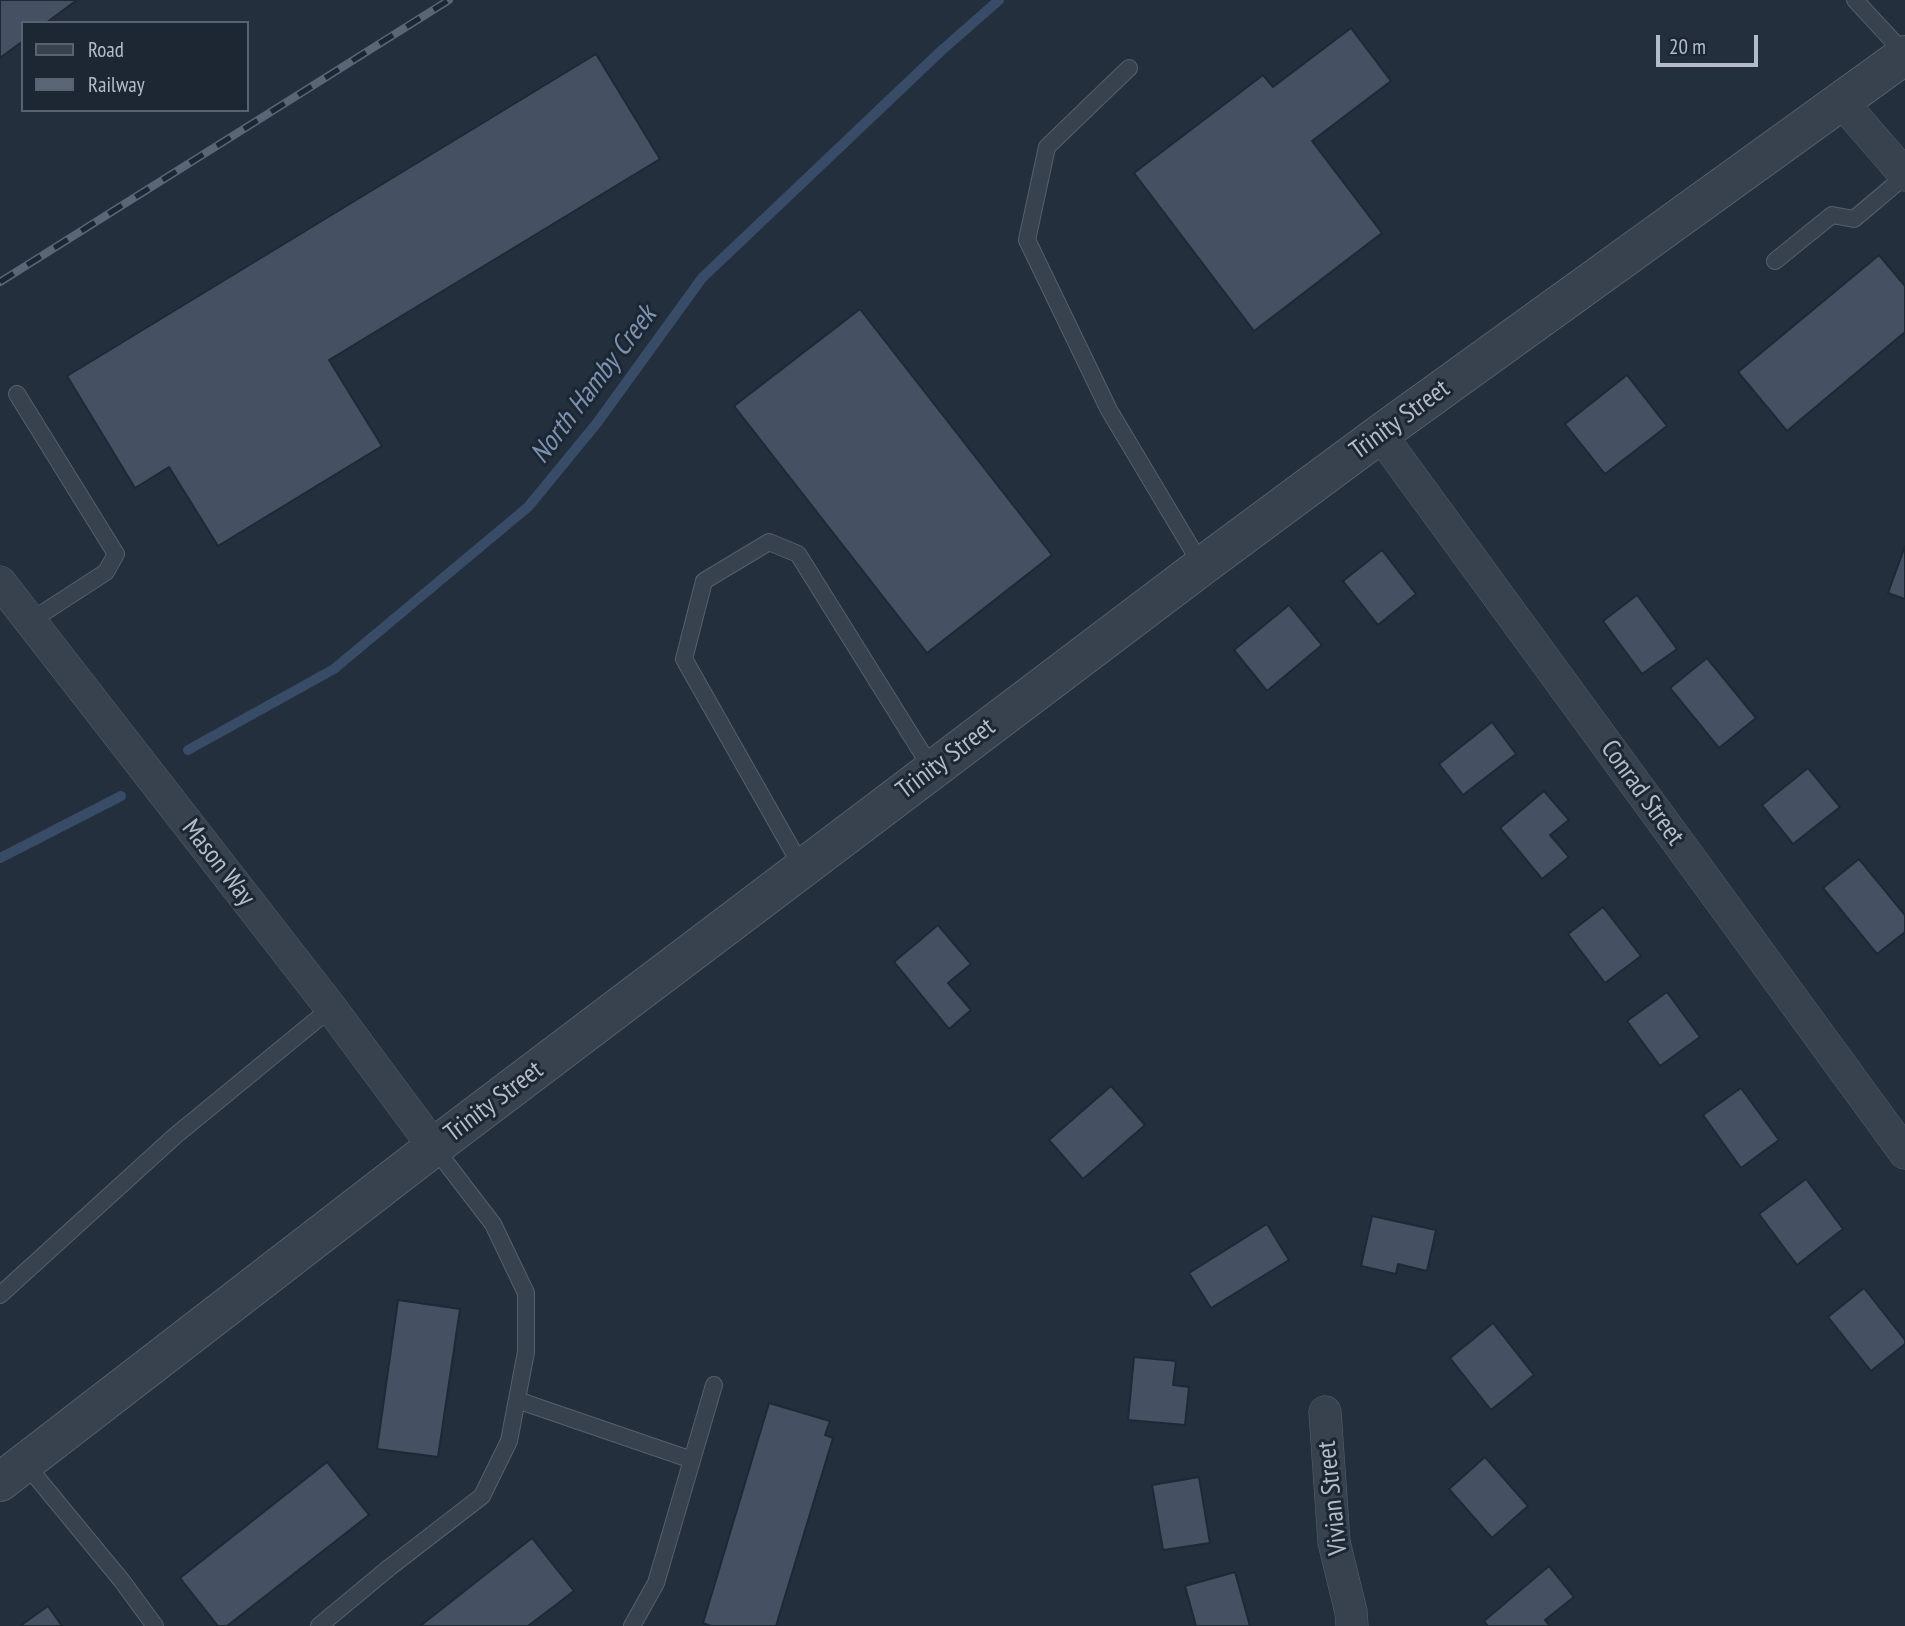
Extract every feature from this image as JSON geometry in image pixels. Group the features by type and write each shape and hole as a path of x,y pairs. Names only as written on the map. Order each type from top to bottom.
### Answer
{"street":[{"name":"Trinity Street","path":"12,1472 434,1147 1202,566 1905,54"},
{"path":"1842,101 1905,175"},
{"name":"Conrad Street","path":"1380,434 1905,1153"},
{"name":"Mason Way","path":"0,582 331,1007 434,1147"},
{"name":"Vivian Street","path":"1325,1412 1334,1542 1352,1626"}],"lane":[{"path":"1855,0 1905,54"},
{"path":"1129,68 1047,147 1027,240 1109,410 1202,566"},
{"path":"1775,261 1832,215 1854,219 1905,175"},
{"path":"17,394 116,554 106,572 29,622"},
{"path":"803,869 684,659 704,581 769,541 798,554 932,769"},
{"path":"0,1295 175,1136 331,1007"},
{"path":"319,1626 482,1496 509,1441 526,1352 526,1293 493,1224 434,1147"},
{"path":"632,1626 656,1583 714,1385"},
{"path":"517,1400 692,1460"},
{"path":"12,1472 122,1581 155,1626"}],"building":[{"path":"0,0 77,0 49,21 21,21 21,42 0,58"},
{"path":"1351,28 1391,81 1312,141 1382,233 1254,331 1134,173 1263,75 1273,87"},
{"path":"596,54 660,159 329,360 382,446 218,546 169,467 135,488 67,376"},
{"path":"1879,255 1905,286 1905,332 1787,431 1738,372"},
{"path":"860,309 1052,555 927,653 734,406"},
{"path":"1627,375 1667,426 1605,474 1565,424"},
{"path":"1905,546 1905,599 1888,593"},
{"path":"1382,550 1416,594 1378,625 1343,581"},
{"path":"1637,595 1677,649 1642,674 1603,621"},
{"path":"1289,605 1322,645 1267,691 1234,650"},
{"path":"1707,658 1756,718 1719,748 1670,688"},
{"path":"1492,722 1516,754 1463,795 1439,764"},
{"path":"1808,768 1840,807 1793,844 1762,805"},
{"path":"1544,791 1569,820 1550,835 1569,857 1542,879 1500,828"},
{"path":"1859,859 1905,915 1905,932 1877,954 1823,888"},
{"path":"1603,907 1641,956 1605,983 1568,934"},
{"path":"938,925 971,964 948,983 971,1010 949,1029 894,962"},
{"path":"1667,992 1700,1037 1660,1066 1627,1021"},
{"path":"1111,1086 1145,1125 1083,1179 1049,1140"},
{"path":"1741,1088 1779,1140 1741,1168 1703,1115"},
{"path":"1806,1179 1843,1229 1797,1265 1759,1214"},
{"path":"1372,1216 1436,1230 1427,1271 1398,1264 1396,1274 1361,1266"},
{"path":"1267,1224 1289,1260 1211,1308 1189,1273"},
{"path":"1864,1288 1905,1340 1905,1344 1871,1371 1828,1317"},
{"path":"398,1300 460,1309 438,1457 377,1449"},
{"path":"1493,1323 1534,1375 1491,1410 1450,1358"},
{"path":"1134,1357 1176,1361 1173,1385 1189,1387 1185,1425 1128,1420"},
{"path":"769,1403 830,1421 825,1435 833,1438 776,1626 711,1626 703,1623"},
{"path":"1485,1457 1528,1506 1492,1538 1449,1489"},
{"path":"327,1462 369,1515 227,1626 218,1626 180,1578"},
{"path":"1199,1477 1210,1543 1163,1550 1152,1485"},
{"path":"532,1538 574,1591 528,1626 420,1626"},
{"path":"1549,1566 1574,1597 1545,1620 1550,1626 1488,1626 1484,1621"},
{"path":"1235,1572 1250,1626 1196,1626 1185,1586"},
{"path":"48,1606 62,1626 20,1626"}],"waterway":[{"name":"North Hamby Creek","path":"188,750 334,669 528,507 597,423 702,278 941,51 999,0"},
{"name":"North Hamby Creek","path":"0,858 121,796"}],"railway":[{"path":"0,282 449,0"}]}
